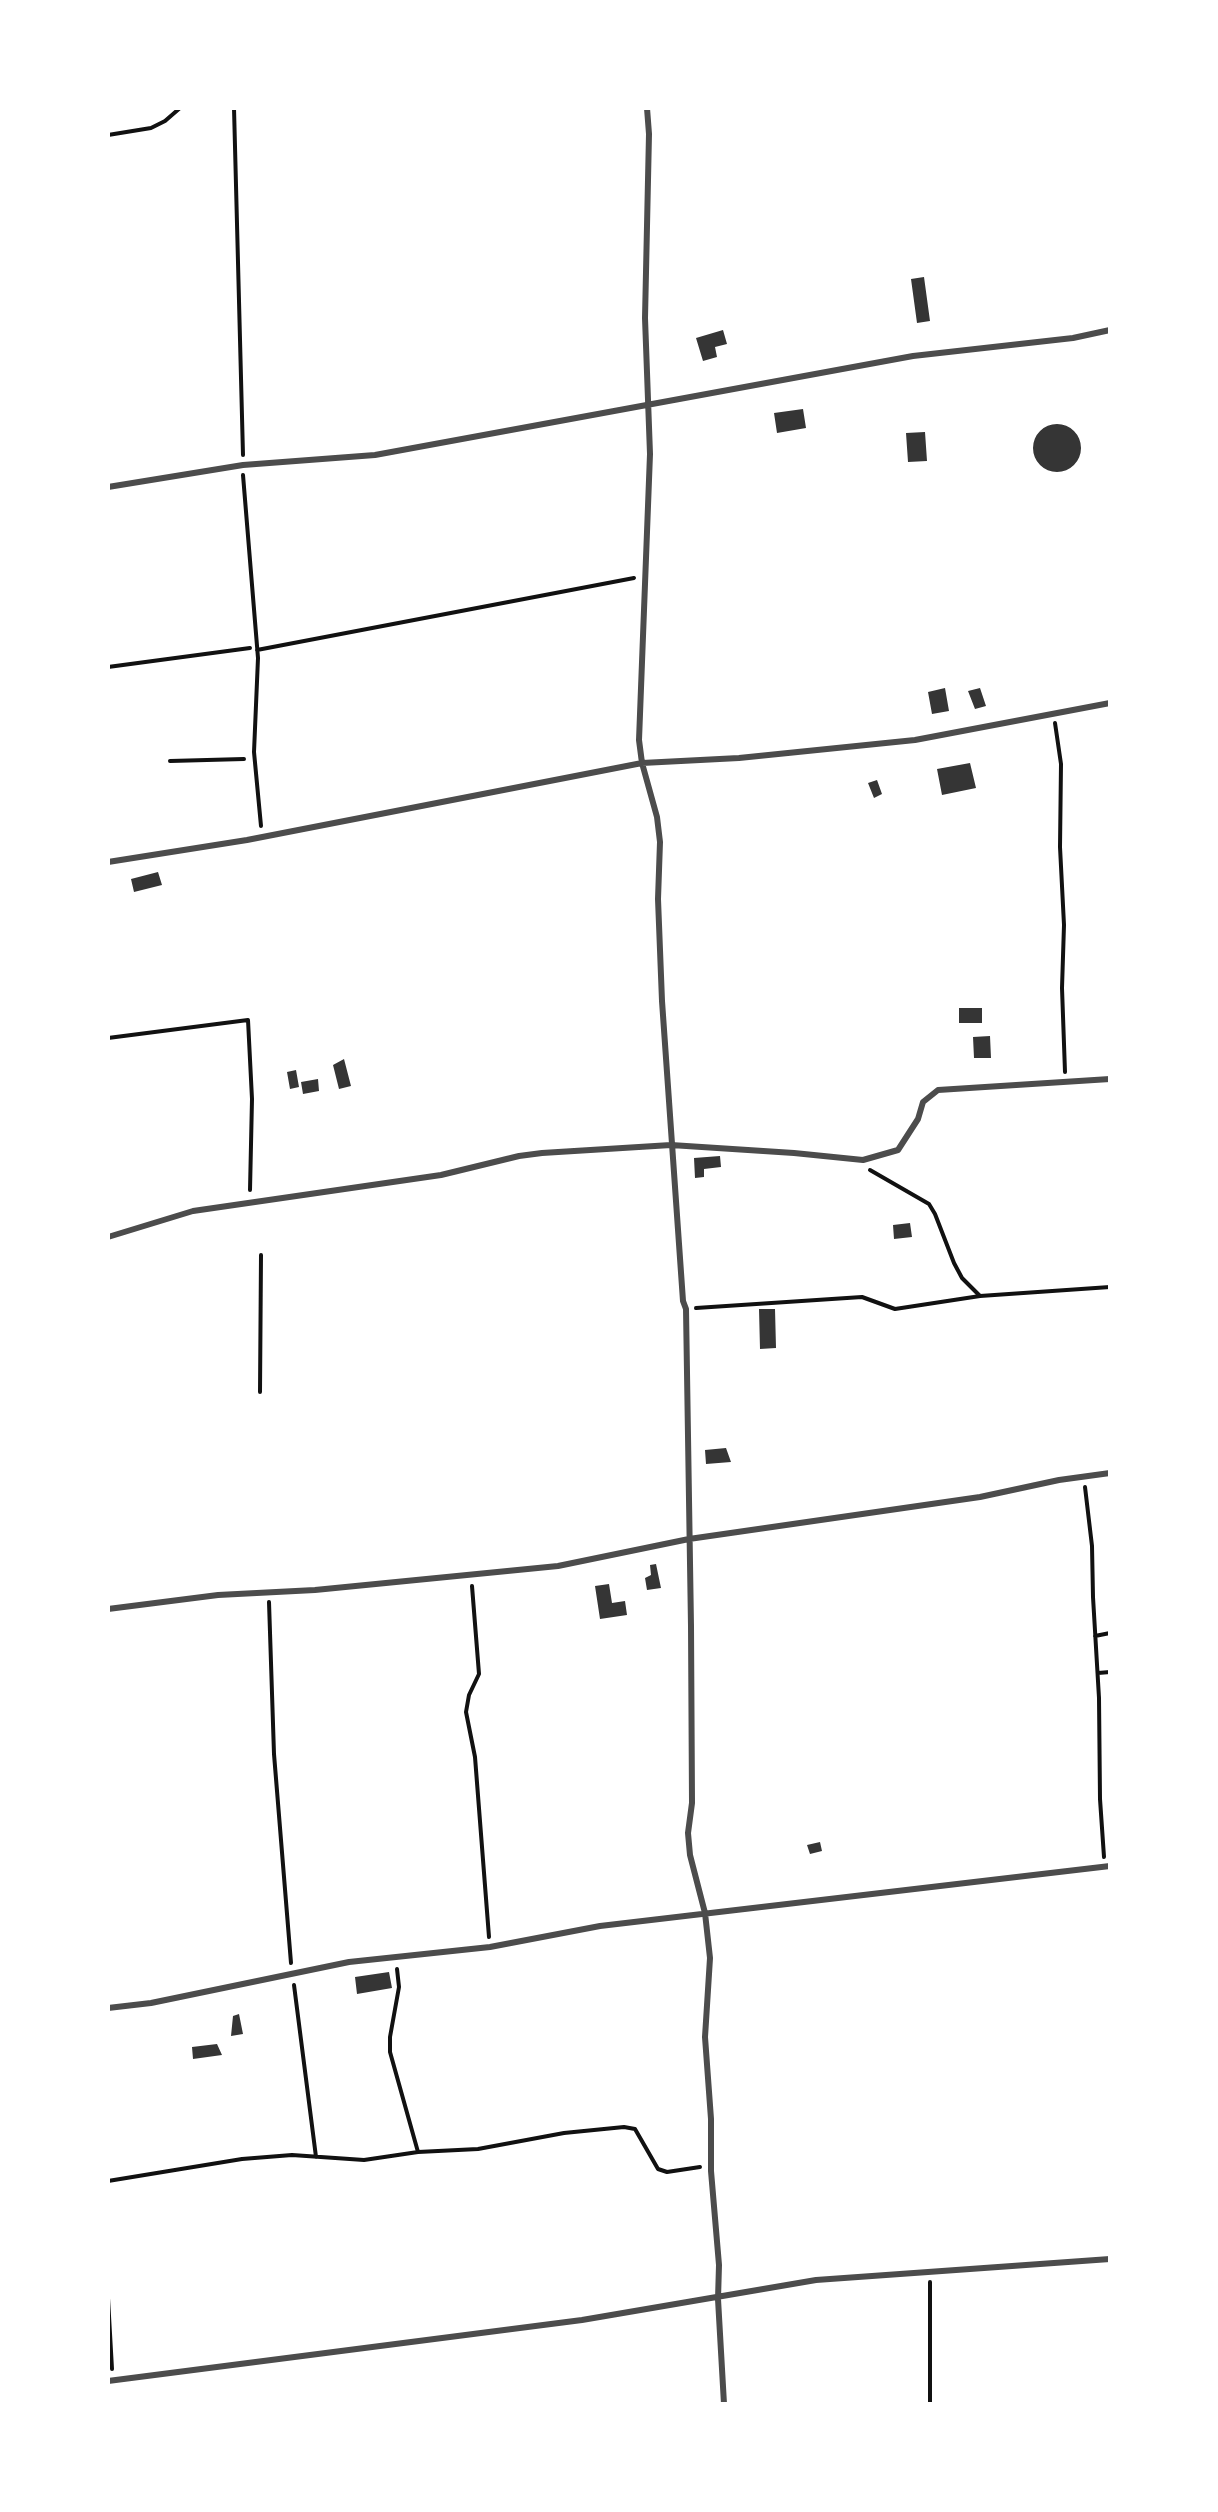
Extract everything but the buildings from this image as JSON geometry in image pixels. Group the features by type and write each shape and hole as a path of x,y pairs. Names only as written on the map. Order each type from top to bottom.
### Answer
{"street":[{"path":"648,108 645,318 650,403 650,511 640,716 642,764 657,817 660,842 657,899 671,1145 683,1301 686,1309 689,1399 692,1803 688,1833 690,1856 705,1912 710,1958 705,2037 711,2119 711,2165 719,2265 718,2299 724,2404"},
{"path":"108,487 243,465 375,454 913,356 1074,338 1110,330"},
{"path":"108,862 261,837 642,764 739,758 915,740 1110,703"},
{"path":"108,1237 193,1211 441,1175 519,1156 568,1150 671,1145 863,1160 898,1150 918,1119 923,1102 938,1090 1110,1079"},
{"path":"108,1609 218,1595 315,1590 558,1566 689,1539 980,1497 1083,1476 1110,1473"},
{"path":"108,2008 151,2003 349,1962 490,1947 600,1926 1107,1866"},
{"path":"110,2380 432,2341 718,2299 770,2287 816,2280 930,2274 1110,2259"}],"path":[{"path":"108,135 151,128 165,121 180,108"},
{"path":"234,108 234,181 243,465 257,651 254,752 261,837"},
{"path":"257,651 646,576"},
{"path":"108,667 250,648"},
{"path":"1055,713 1062,764 1060,847 1064,925 1062,987 1066,1082"},
{"path":"170,761 244,759"},
{"path":"108,1038 248,1020 252,1099 250,1191"},
{"path":"847,1160 877,1173 928,1203 935,1214 958,1270 980,1296"},
{"path":"260,1392 261,1255"},
{"path":"686,1309 862,1297 895,1309 980,1296 1110,1287"},
{"path":"1083,1476 1092,1545 1098,1673 1100,1799 1107,1866"},
{"path":"471,1574 479,1674 469,1695 466,1712 475,1757 490,1947"},
{"path":"269,1600 274,1754 292,1974 316,2157"},
{"path":"1095,1636 1110,1633"},
{"path":"1098,1673 1110,1672"},
{"path":"396,1956 399,1987 390,2037 390,2052 418,2152"},
{"path":"108,2181 242,2159 292,2155 364,2160 418,2152 478,2149 564,2133 624,2127 635,2129 658,2169 667,2172 711,2165"},
{"path":"930,2274 930,2404"},
{"path":"108,2298 110,2380"}]}
